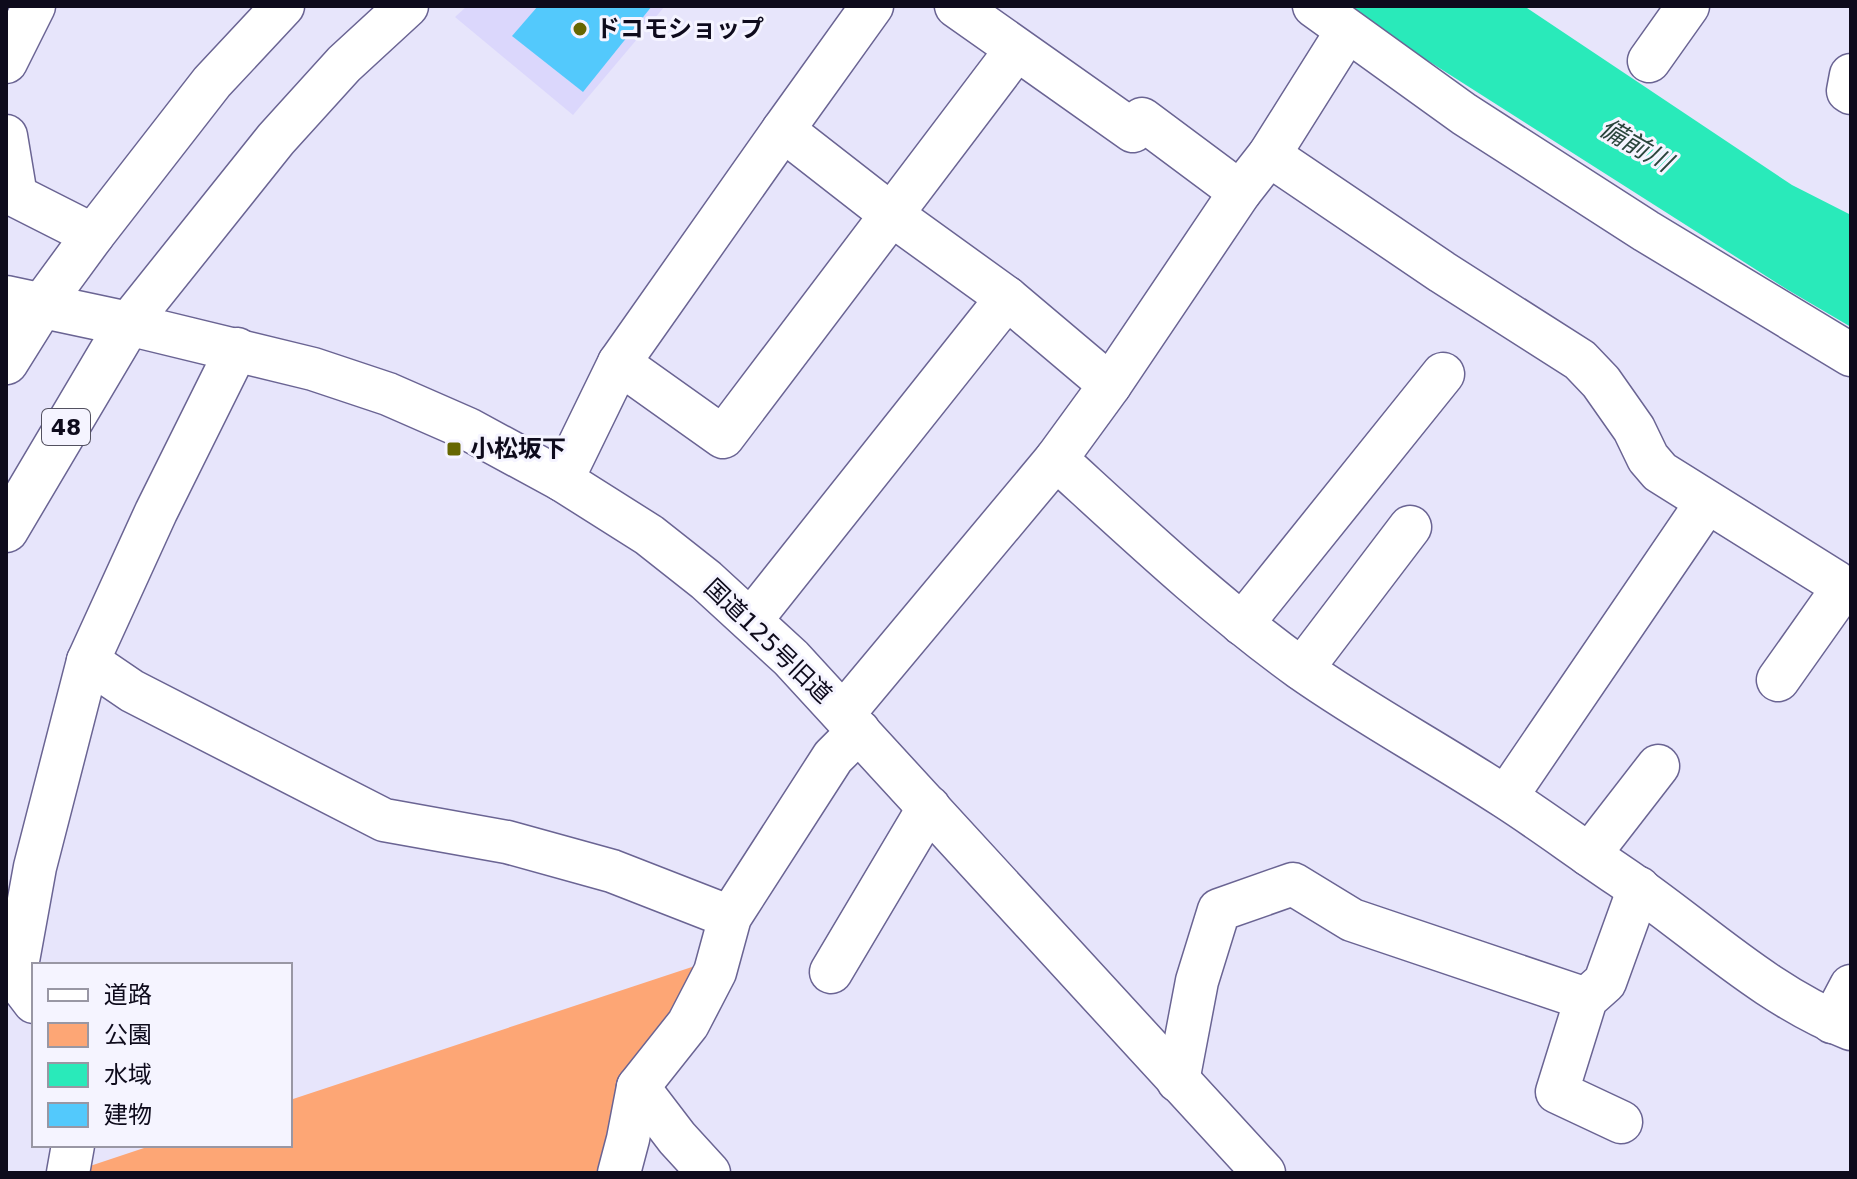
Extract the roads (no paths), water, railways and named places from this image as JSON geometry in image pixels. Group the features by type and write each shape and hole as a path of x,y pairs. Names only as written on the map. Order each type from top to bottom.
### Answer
{"main road":[{"path":"6,362 23,302 128,324"},
{"name":"48","path":"6,530 128,324"}],"street":[{"path":"6,62 34,6"},
{"path":"23,302 93,235 212,82 283,6"},
{"path":"128,324 276,139 344,64 407,6"},
{"path":"562,480 619,363 872,6"},
{"path":"956,6 1133,131 1142,119 1240,192"},
{"path":"1314,6 1490,131 1646,231 1851,355"},
{"path":"1649,61 1688,6"},
{"path":"619,1173 638,1087 688,1024 715,972 730,917 833,757 851,722 1110,385 1240,192 1269,155 1347,31"},
{"path":"619,363 723,437 1016,50"},
{"path":"1851,75 1848,91 1851,93"},
{"path":"783,130 892,215 1007,298 1110,385"},
{"path":"6,136 16,196 93,235"},
{"path":"1269,155 1442,272 1580,360 1601,382 1660,472 1836,582 1836,598 1778,680"},
{"path":"751,620 1007,298"},
{"name":"国道125号旧道","path":"128,324 313,369 388,394 468,429 562,480 649,535 706,580 791,658 1264,1173"},
{"path":"32,999 15,977 35,867 88,661 156,512 237,349"},
{"path":"1242,624 1443,374"},
{"path":"1056,459 1242,624 1302,669 1506,797 1639,888 1728,958 1841,1026 1851,986"},
{"path":"1506,797 1707,502"},
{"path":"1302,669 1410,527"},
{"path":"88,661 132,691 384,820 507,842 612,871 730,917"},
{"path":"1589,855 1658,766"},
{"path":"831,972 929,807"},
{"path":"1178,1081 1197,981 1219,910 1293,884 1352,920 1586,999"},
{"path":"1621,1122 1557,1092 1586,999 1605,982 1639,888"},
{"path":"638,1087 709,1173"},
{"path":"68,1173 73,1147"}],"water":[{"name":"備前川","path":"1342,6 1524,6 1792,185 1851,215 1851,327 1788,290"}],"place":[{"name":"ドコモショップ","path":"580,29"},
{"name":"小松坂下","path":"454,449"}]}
